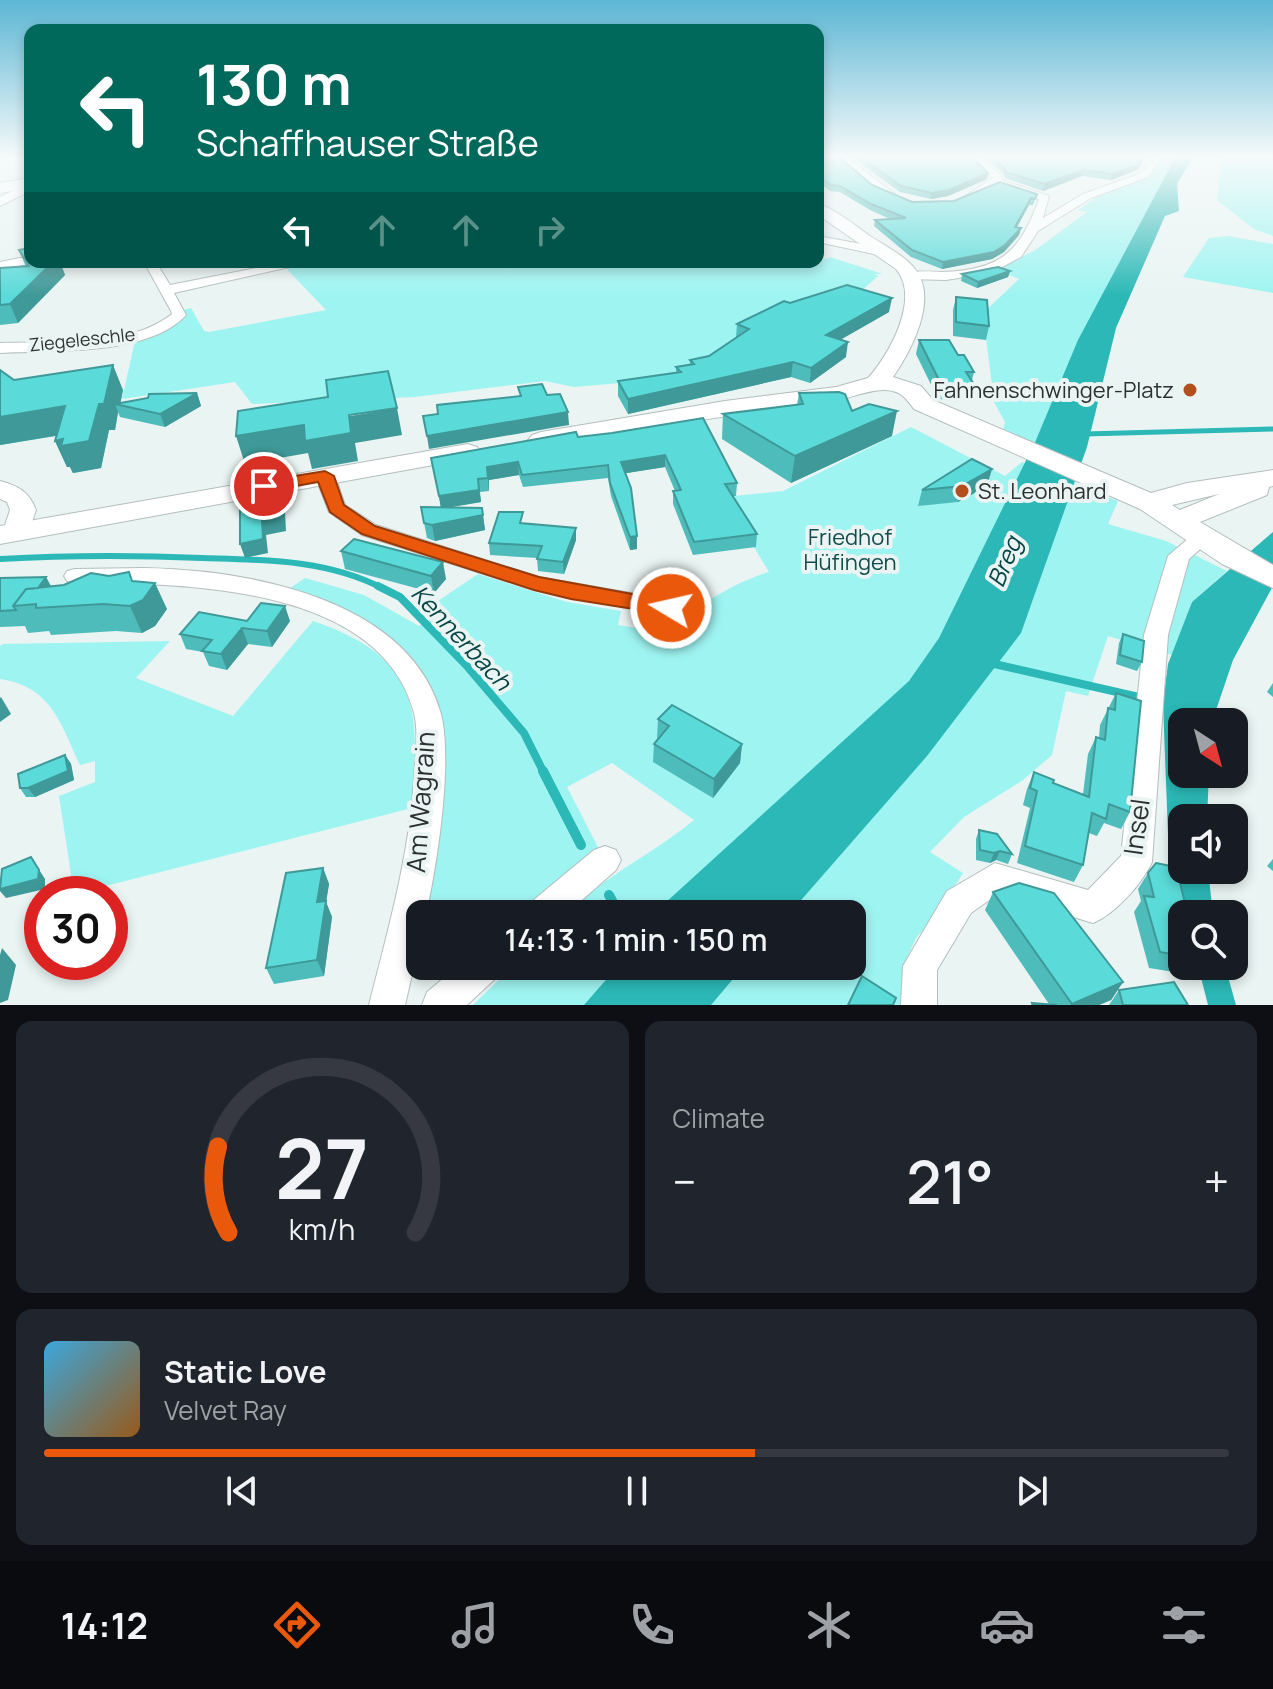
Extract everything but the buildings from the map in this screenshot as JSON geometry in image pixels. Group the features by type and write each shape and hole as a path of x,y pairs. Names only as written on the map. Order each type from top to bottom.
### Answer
{"main road":[{"path":"824,212 912,276 913,301 899,353 867,397"},
{"path":"899,353 911,402"},
{"path":"519,443 737,408 834,403 867,397 911,402 996,444 1027,451 1150,503 1273,578"},
{"path":"9,533 488,448"},
{"path":"1150,503 1187,491 1273,479"},
{"path":"1210,541 1273,479"},
{"path":"1210,541 1273,597"}],"street":[{"path":"906,203 910,205"},
{"path":"951,204 955,203"},
{"path":"912,276 946,276 987,270 1017,254 1034,229 1043,203"},
{"path":"1034,229 1076,203"},
{"path":"824,240 883,252"},
{"path":"0,266 24,261"},
{"name":"Ziegeleschle","path":"0,348 106,340 157,331 179,315 154,268"},
{"path":"167,290 276,268"},
{"path":"325,476 336,508 369,530 534,583 671,608"},
{"path":"0,489 18,498 23,510 9,533"},
{"name":"Insel","path":"919,1005 920,966 959,902 995,878 1093,907 1136,862 1156,635 1179,556 1210,541"},
{"name":"Am Wagrain","path":"75,576 212,580 287,596 344,619 384,644 412,674 427,713 430,736 428,773 422,851 387,1005"},
{"path":"558,900 605,860"},
{"path":"440,1005 468,980"}],"green space":[{"path":"1088,203 1153,203 1034,442 1003,430 1005,422 994,402 983,313 1019,279 995,269 1034,251 1087,212 1078,210"},
{"path":"1221,203 1273,203 1273,236 1254,229"},
{"path":"1228,236 1273,244 1273,293 1183,277 1209,238"},
{"path":"830,257 883,274 875,274 878,276 858,294 725,363 654,380 574,387 545,381 415,397 252,404 235,382 122,399 135,341 178,311 191,308 204,331 209,332 326,310 286,268 824,268 824,260"},
{"name":"Friedhof Hüfingen","path":"911,427 1005,476 1022,462 1118,501 1108,524 1166,541 1227,571 1192,602 1172,655 1108,636 1088,696 1066,691 1052,755 1023,780 964,817 930,852 963,873 935,917 916,938 904,964 901,1005 473,1005 499,980 866,980 866,900 581,900 694,820 612,763 567,787 600,851 532,900 428,900 438,845 445,769 442,732 434,697 419,666 394,641 357,619 289,589 305,578 364,595 419,626 436,614 429,607 478,574 567,602 621,611 618,625 654,631 663,636 713,598 769,572 724,497 783,491"},
{"path":"313,621 349,636 375,652 394,670 406,691 413,715 415,742 412,808 128,880 128,876 71,876 59,796 95,782 95,761 80,765 60,722 43,698 17,683 0,679 0,646 170,641 136,678 233,716"}],"water":[{"name":"Breg","path":"1151,203 1178,203 1179,211 1165,216 1116,328 1087,447 1021,633 927,756 801,900 668,900 909,681 939,638 1036,440 1078,340"},
{"path":"1273,532 1273,586 1233,660 1217,708 1168,708 1168,788 1208,788 1208,804 1168,804 1168,835 1163,703 1168,664 1192,602"},
{"path":"1175,884 1210,884 1211,900 1179,900"},
{"path":"606,980 732,980 711,1005 584,1005"},
{"path":"1202,980 1229,980 1236,1005 1208,1005"}],"waterway":[{"path":"1085,434 1273,429"},
{"name":"Kennerbach","path":"0,559 126,556 271,561 339,571 382,588"},
{"name":"Kennerbach","path":"378,586 382,588"},
{"name":"Kennerbach","path":"382,588 400,597 466,665 524,733 543,771"},
{"path":"990,663 1143,698"},
{"name":"Kennerbach","path":"543,771 581,845"},
{"name":"Kennerbach","path":"609,895 612,900"}],"place":[{"name":"Fahnenschwinger-Platz","path":"1190,390"},
{"name":"St. Leonhard","path":"962,491"}],"route":[{"path":"264,486 325,476 336,508 369,530 534,583 671,608"}]}
